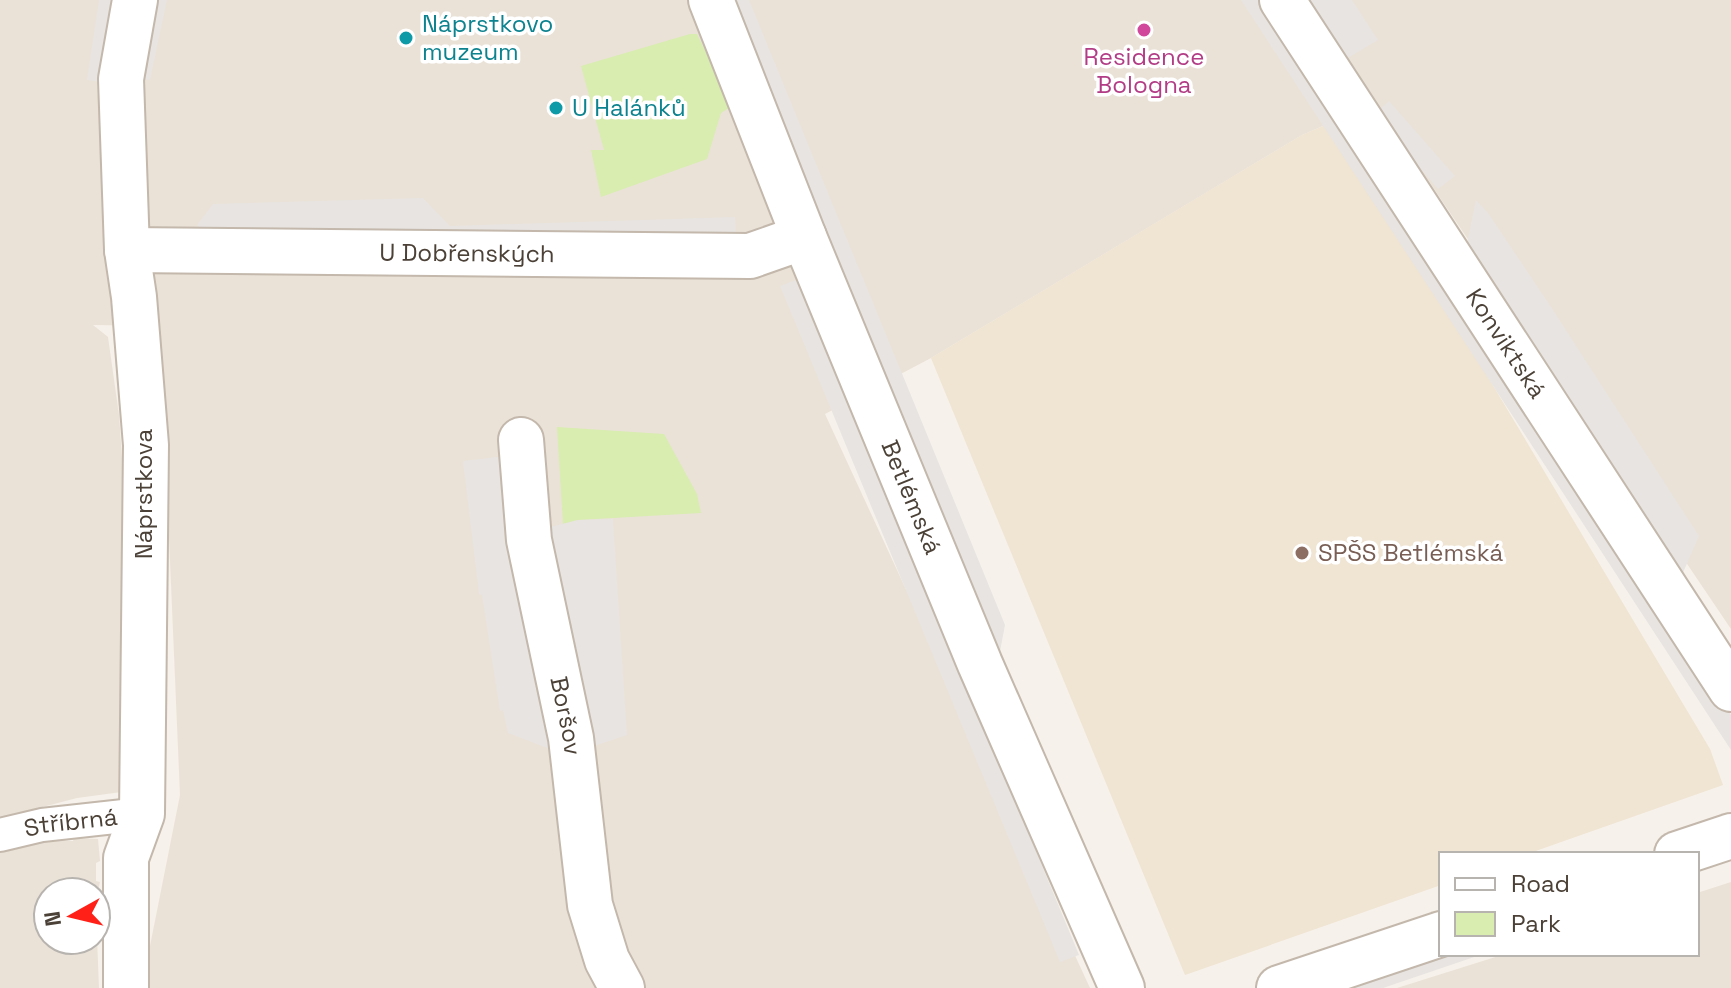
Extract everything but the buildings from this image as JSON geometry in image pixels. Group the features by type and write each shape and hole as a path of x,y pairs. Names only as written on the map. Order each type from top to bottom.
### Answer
{"street":[{"name":"Náprstkova","path":"126,988 126,858 142,814 146,445 134,297 127,250 121,79 135,0"},
{"name":"Betlémská","path":"711,0 804,237 980,664 1122,988"},
{"name":"Konviktská","path":"1282,0 1731,689"},
{"name":"U Dobřenských","path":"127,250 750,256 804,237"},
{"name":"Boršov","path":"521,440 529,540 571,738 590,905 607,960 622,988"},
{"path":"1683,852 1731,836"},
{"path":"1279,988 1439,935"}],"lane":[{"name":"Stříbrná","path":"0,835 42,825 142,814"}],"shaded area":[{"path":"0,0 1731,0 1731,629 1376,103 1302,135 931,358 825,414 1090,988 144,988 180,795 160,326 93,325 108,337 119,415 124,487 129,791 77,798 0,818"},
{"path":"99,0 120,0 107,83 87,80"},
{"path":"146,0 167,0 150,80 130,78"},
{"path":"728,0 749,0 1005,625 998,662"},
{"path":"1241,0 1264,0 1731,715 1731,750"},
{"path":"1301,0 1352,0 1378,40 1341,62"},
{"path":"1389,101 1455,176 1438,189 1374,115"},
{"name":"SPŠS Betlémská","path":"1335,121 1710,749 1723,785 1533,852 1439,852 1439,886 1185,975 931,358 1302,135"},
{"path":"423,198 450,226 735,217 736,237 226,254 197,225 213,204"},
{"path":"1476,200 1549,304 1699,536 1678,584 1465,253"},
{"path":"799,279 1079,955 1060,962 780,286"},
{"path":"506,456 550,749 508,733 503,710 500,711 482,595 479,594 463,461"},
{"path":"613,519 627,735 594,746 543,529 578,520"},
{"path":"98,839 100,861 96,863 96,876 32,876 32,956 98,956 99,988 0,988 0,846 45,840"},
{"path":"1731,882 1731,988 1397,988 1499,956 1699,956 1699,892"},
{"path":"1439,955 1477,956 1383,988 1321,988"}],"green space":[{"path":"697,34 732,106 721,113 707,159 601,197 591,150 604,150 581,66"},
{"path":"557,427 664,434 697,494 701,513 578,520 563,524"}],"place":[{"name":"Residence Bologna","path":"1144,30"},
{"name":"Náprstkovo muzeum","path":"406,38"},
{"name":"U Halánků","path":"556,108"},
{"name":"SPŠS Betlémská","path":"1302,553"}]}
